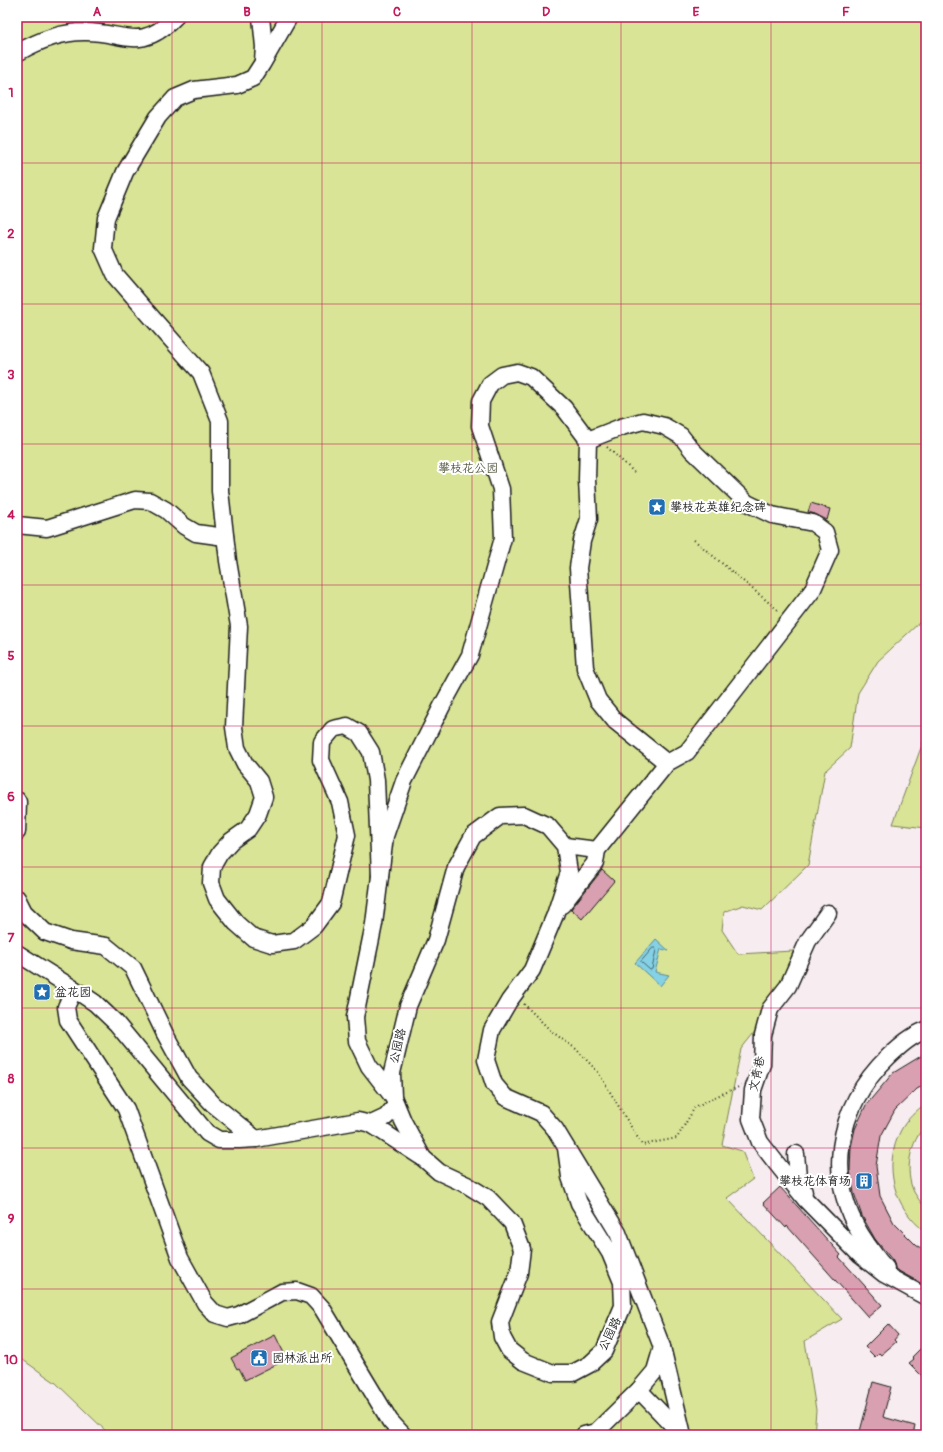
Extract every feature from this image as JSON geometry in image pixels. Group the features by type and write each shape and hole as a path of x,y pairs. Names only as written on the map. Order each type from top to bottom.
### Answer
{"street":[{"path":"17,53 42,41 63,35 82,32 100,32 118,37 136,39 153,35 167,25 174,17"},
{"path":"261,17 264,47 262,64"},
{"path":"289,17 253,78 237,85 194,90 175,98 163,112 125,172 106,218 103,248 115,275 201,373 220,421 220,491 225,537 239,626 234,727 237,748 245,764 259,781 264,797 258,814 248,829 231,841 220,853 212,868 211,883 217,899 236,923 253,938 272,944 294,941 314,926 331,903 347,835 340,802 321,760 322,742 333,729 347,726 359,733 371,752 376,780 380,877"},
{"path":"371,1124 386,1117 394,1101 370,1066 357,1041 355,1017 374,924 385,836 404,781 470,655 503,538 501,489 480,426 481,401 490,384 502,375 517,372 531,377 564,408 593,439"},
{"path":"554,915 595,862 597,850 667,763 687,752 812,591 830,550 824,532 814,523 772,515 747,503 692,450 681,436 664,426 643,421 621,427 593,439"},
{"path":"593,439 587,480 589,519 582,540 578,568 585,668 598,700 615,720 667,763"},
{"path":"17,525 47,528 135,500 150,501 166,510 184,526 196,533 225,537"},
{"path":"17,800 17,832"},
{"name":"公园路","path":"566,1148 570,1177 579,1203 610,1253 622,1282 623,1306 604,1351 590,1364 573,1372 553,1373 523,1361 509,1350 502,1338 500,1322 519,1274 522,1249 512,1223 488,1198 467,1185 439,1172 423,1158 394,1101 392,1074 408,1006 436,940 456,867 473,836 500,816 524,815 548,826 564,846 569,872 532,970 514,994 492,1030 486,1060 494,1084 505,1097 541,1113 555,1128 618,1233 662,1348 683,1435"},
{"path":"564,846 597,850"},
{"path":"17,898 24,912 45,932 71,941 106,946 133,968 165,1034 189,1078 213,1104 256,1138"},
{"name":"文青巷","path":"828,913 808,941 788,986 770,1009 763,1035 762,1064 753,1090 751,1119 760,1142 806,1200 860,1256 884,1274 926,1297"},
{"path":"17,954 95,1003 116,1023 207,1133 219,1140 256,1138 358,1121 371,1124 423,1158"},
{"path":"74,989 66,1007 68,1020 126,1109 180,1258 205,1303 215,1314 228,1318 239,1316 282,1292 297,1291 311,1296 322,1308 390,1421 403,1435"},
{"path":"910,1288 883,1265 860,1233 843,1196 839,1160 845,1126 858,1094 876,1069 900,1046 926,1030"},
{"path":"796,1154 798,1176 806,1200"},
{"path":"593,1434 639,1390 655,1372 662,1348"},
{"path":"639,1390 683,1435"}],"path":[{"path":"593,439 634,472"},
{"path":"694,540 789,620"},
{"path":"514,994 551,1031 576,1049 598,1072 642,1145 677,1138 695,1107 716,1096 756,1079"}],"green space":[{"name":"攀枝花公园","path":"17,17 926,17 926,623 919,623 878,661 858,693 850,748 825,771 808,865 762,910 743,905 724,912 722,930 738,954 793,951 781,999 741,1049 722,1145 742,1151 753,1179 727,1198 842,1319 805,1341 816,1410 814,1435 110,1435 56,1383 17,1357"},
{"path":"926,734 926,828 893,824"},
{"path":"926,1103 926,1125 916,1139 910,1157 909,1175 914,1192 927,1212 926,1232 906,1211 899,1199 894,1186 892,1158 895,1144 901,1130 912,1115"}],"water":[{"path":"656,939 669,951 661,949 655,972 669,975 660,986 635,963"}],"building":[{"path":"811,503 830,509 827,520 808,512"},
{"path":"602,870 614,881 582,919 571,909"},
{"name":"攀枝花体育场","path":"926,1053 926,1084 917,1089 895,1110 881,1136 876,1166 880,1196 894,1223 917,1246 926,1250 926,1286 895,1269 893,1261 875,1239 862,1216 854,1193 850,1170 851,1147 855,1129 866,1105 893,1073"},
{"path":"780,1187 841,1255 839,1257 882,1305 868,1317 787,1226 786,1228 763,1203"},
{"path":"888,1324 898,1335 894,1340 896,1342 881,1355 879,1353 875,1357 865,1347"},
{"name":"园林派出所","path":"275,1335 287,1359 245,1380 239,1368 237,1369 231,1358"},
{"path":"926,1343 926,1380 909,1363 914,1359 912,1357"},
{"path":"873,1382 891,1387 883,1417 915,1426 913,1435 859,1435"}],"place":[{"name":"攀枝花英雄纪念碑","path":"657,507"},
{"name":"盆花园","path":"42,992"},
{"name":"攀枝花体育场","path":"864,1181"},
{"name":"园林派出所","path":"259,1358"}]}
